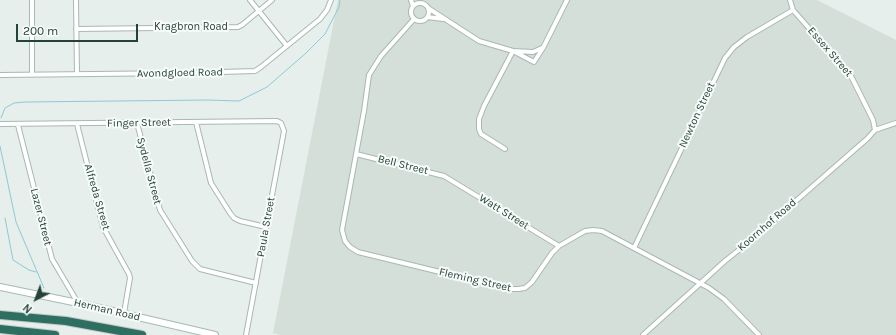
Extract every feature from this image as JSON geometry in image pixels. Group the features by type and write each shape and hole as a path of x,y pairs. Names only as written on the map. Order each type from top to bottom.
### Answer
{"highway":[{"path":"1,315 66,321 142,335"},
{"path":"1,329 55,335"}],"main road":[{"name":"Herman Road","path":"0,287 124,313 215,335"},
{"name":"Herman Road","path":"190,330 204,335"}],"street":[{"path":"32,0 32,74"},
{"path":"76,0 77,74"},
{"path":"250,0 287,46"},
{"name":"Kragbron Road","path":"76,29 238,27 272,0"},
{"name":"Avondgloed Road","path":"0,74 248,72 257,70 324,14 331,0"},
{"path":"411,0 413,6 411,13 414,19 421,21 427,17 429,13 428,8"},
{"path":"413,6 421,1 426,4 428,8 483,42 513,51 534,62 543,48 567,0"},
{"name":"Essex Street","path":"790,0 793,10 851,76 874,120 875,130"},
{"name":"Newton Street","path":"634,248 725,58 734,47 793,10"},
{"path":"427,17 446,19"},
{"name":"Fleming Street","path":"414,19 376,63 369,75 364,111 342,230 344,241 354,250 510,289 518,289 525,288 532,282 552,253 559,246 585,231 596,230 606,232 714,291 724,299 759,335"},
{"path":"513,51 533,52 543,48"},
{"path":"505,149 481,134 479,129 479,119 484,106 513,51"},
{"name":"Finger Street","path":"0,124 278,121"},
{"name":"Paula Street","path":"246,335 284,130 283,125 278,121"},
{"path":"196,122 211,183 230,214 240,221 266,227"},
{"name":"Sydella Street","path":"137,123 160,210 192,261 200,269 256,284"},
{"name":"Koornhof Road","path":"643,335 868,138 875,130 896,123"},
{"name":"Alfreda Street","path":"77,124 103,227 130,278 124,313"},
{"name":"Lazer Street","path":"18,125 52,259 78,303"},
{"name":"Bell Street","path":"356,154 449,178"},
{"name":"Watt Street","path":"449,178 559,246"}],"shaded area":[{"path":"338,0 817,0 896,40 896,335 280,335 273,333"}],"waterway":[{"path":"1,118 5,108 14,103 25,102 239,101 267,87 306,53 325,34 339,7 340,0"},
{"path":"0,146 16,222 44,288"},
{"path":"5,218 13,260 29,270 36,272"}]}
